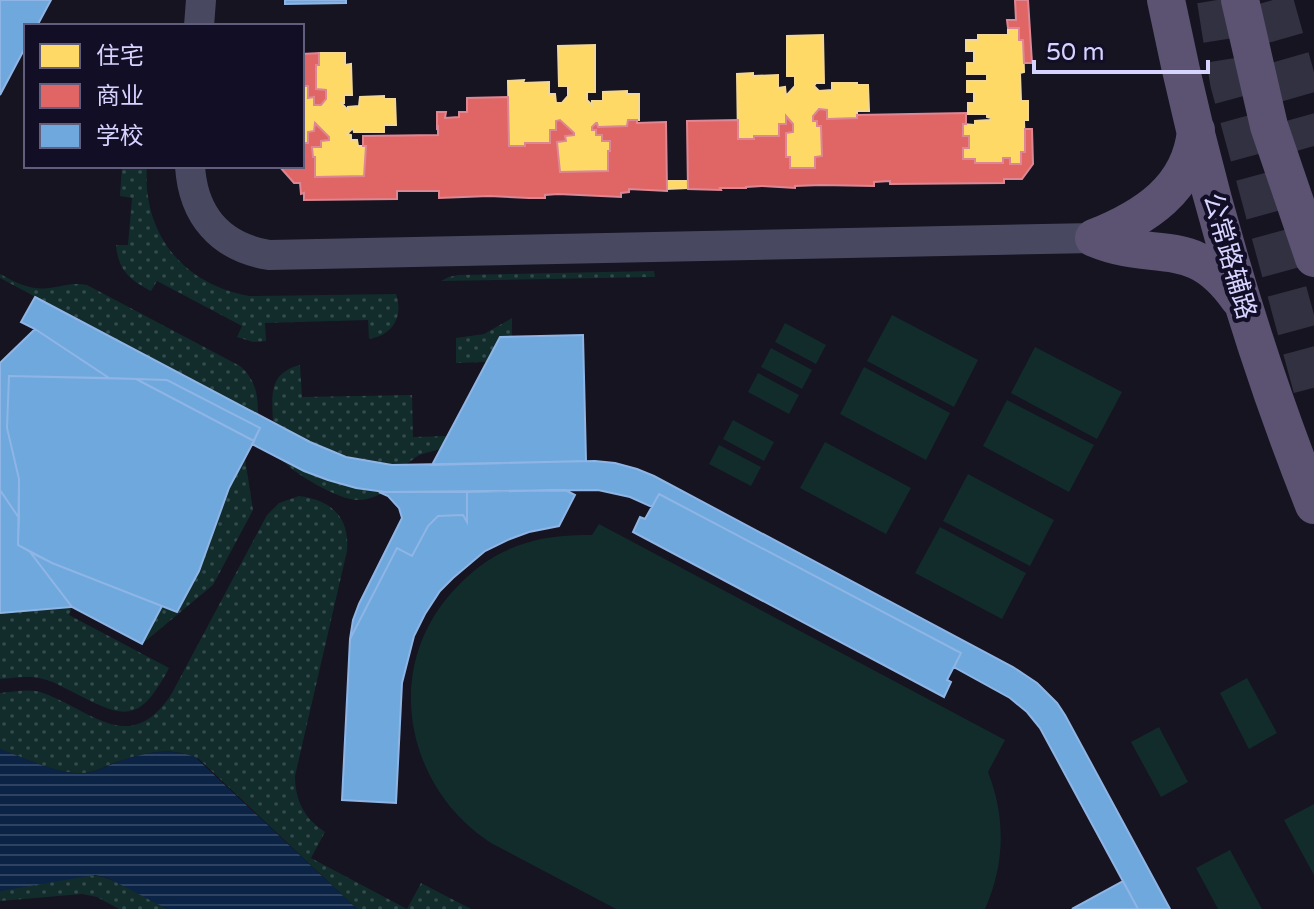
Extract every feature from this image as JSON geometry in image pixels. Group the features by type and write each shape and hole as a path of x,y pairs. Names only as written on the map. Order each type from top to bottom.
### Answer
{"main road":[{"name":"公常路辅路","path":"1166,0 1218,219 1267,379 1314,505"},
{"path":"1240,0 1269,126 1314,258"},
{"path":"1094,238 1136,218 1172,190 1192,150 1196,130"},
{"path":"1094,238 1124,248 1195,258 1224,278 1243,304"}],"street":[{"path":"199,24 201,0"},
{"path":"190,168 197,202 214,229 241,247 269,255 1094,238"}],"green space":[{"path":"122,168 147,168 147,190 160,234 187,268 226,290 250,296 396,294 397,318 390,330 369,339 368,320 265,323 266,341 253,342 237,337 242,326 157,281 151,291 126,273 119,261 116,245 128,245 132,198 120,196"},
{"path":"654,271 655,277 441,281 458,275"},
{"path":"0,274 36,288 87,285 240,366 255,388 258,415 0,278"},
{"path":"892,315 978,360 954,407 867,361"},
{"path":"512,318 512,337 499,338 486,362 456,363 456,338 484,334"},
{"path":"785,323 826,345 816,364 775,342"},
{"path":"1035,347 1122,392 1097,439 1011,393"},
{"path":"771,348 812,370 802,389 761,367"},
{"path":"300,365 302,397 412,395 413,437 447,436 440,449 419,455 404,466 369,462 304,439 273,423 273,395 277,380"},
{"path":"864,367 950,413 926,460 840,414"},
{"path":"758,373 799,395 789,414 748,392"},
{"path":"1007,400 1094,445 1069,492 983,446"},
{"path":"733,420 774,442 764,461 723,439"},
{"path":"825,442 911,488 886,534 800,488"},
{"path":"719,445 761,467 751,486 709,464"},
{"path":"245,458 253,510 213,585 142,644 162,606 177,612 199,571 229,488"},
{"path":"280,458 328,480 382,493 361,500 339,496 305,478"},
{"path":"968,474 1054,520 1030,566 943,521"},
{"path":"299,496 329,506 342,520 347,539 347,551 295,776 302,808 311,821 325,832 311,858 407,909 357,909 199,759 167,751 125,759 92,772 74,773 0,749 0,693 38,692 94,718 126,726 141,723 157,712 172,693 267,515 279,503"},
{"path":"599,524 1005,740 988,772 998,806 1001,841 992,892 985,909 616,909 491,843 462,819 439,791 422,759 413,724 411,689 417,654 432,620 462,581 496,556 516,546 542,539 592,535"},
{"path":"940,527 1026,573 1002,619 915,573"},
{"path":"72,607 69,615 169,668 158,687 139,708 117,711 38,678 0,679 0,613"},
{"path":"1247,678 1277,733 1249,749 1220,693"},
{"path":"1159,727 1188,782 1161,797 1131,742"},
{"path":"1314,804 1314,875 1284,820"},
{"path":"1230,850 1262,909 1218,909 1196,868"},
{"path":"84,875 116,881 167,909 119,909 97,897 82,894 0,901 0,891"},
{"path":"421,883 471,909 407,909"}],"water":[{"path":"0,749 53,769 74,773 93,772 125,759 155,752 175,752 195,757 357,909 167,909 108,878 95,875 0,891"}],"building: 住宅":[{"path":"1008,28 1019,28 1019,40 1023,40 1021,101 1028,101 1028,120 1024,120 1025,152 1021,152 1021,164 1010,164 1010,158 1003,158 1003,163 975,163 975,159 963,159 963,148 969,148 969,136 963,136 963,124 975,125 975,121 991,118 987,114 968,114 968,103 974,103 974,92 967,92 967,81 987,81 987,74 967,74 967,63 974,63 974,51 966,51 966,40 978,40 978,35 1008,35"},
{"path":"823,35 824,83 814,86 819,91 832,90 832,83 868,85 869,111 857,111 857,118 827,119 827,110 819,109 813,121 821,126 822,156 815,157 815,168 790,168 790,157 786,157 786,133 793,132 793,124 786,116 786,124 779,124 779,136 738,139 737,74 778,75 778,88 785,87 786,96 795,86 795,76 787,76 787,36"},
{"path":"595,45 595,92 587,92 587,100 592,105 592,101 603,101 603,92 639,94 639,120 628,120 627,126 598,127 596,123 592,127 596,135 602,135 602,141 610,141 608,171 560,172 557,142 566,141 565,136 574,135 560,120 556,121 556,130 550,130 550,143 509,146 508,81 549,82 549,94 555,94 556,103 562,103 568,96 568,86 559,86 558,46"},
{"path":"319,53 345,53 345,65 351,64 352,95 344,95 344,103 341,103 348,110 348,107 359,106 360,97 395,99 396,125 384,125 384,132 354,132 353,128 347,134 351,135 351,140 357,140 358,146 366,146 364,176 315,177 312,147 321,147 321,141 329,140 329,137 315,123 314,131 308,132 308,143 304,143 304,86 308,86 308,98 314,97 314,105 321,105 326,99 326,90 316,89 316,65 319,65"},
{"path":"667,181 688,181 688,188 667,189"}],"building: 商业":[{"path":"1015,0 1028,0 1032,63 1024,63 1019,28 1008,28 1007,20 1016,20"},
{"path":"319,53 316,89 326,90 326,99 321,105 314,105 314,97 308,98 308,86 304,86 304,54"},
{"path":"508,97 509,146 550,143 550,130 556,130 556,121 560,120 574,135 565,136 566,141 557,142 560,172 608,171 610,141 602,141 602,135 596,135 596,130 592,130 596,123 598,127 627,126 628,120 637,120 637,123 666,122 667,191 629,189 629,192 621,193 621,197 558,194 545,195 545,198 439,198 439,191 397,191 397,199 304,200 300,183 294,183 281,168 304,168 304,143 308,143 308,132 314,131 315,123 329,140 321,141 321,147 312,147 315,177 364,176 366,146 363,146 363,136 438,135 437,112 446,112 445,118 459,117 459,112 467,112 467,98"},
{"path":"819,109 827,110 827,119 857,118 857,115 966,113 963,136 969,136 969,148 963,148 963,159 975,159 975,163 1003,163 1003,158 1010,158 1010,164 1021,164 1021,152 1025,152 1025,129 1032,129 1033,164 1022,179 1004,179 1004,183 890,184 890,181 874,182 874,186 688,189 687,121 738,120 738,139 754,139 754,136 779,136 779,124 786,124 786,116 793,124 793,132 786,133 786,157 790,157 790,168 815,168 815,157 822,156 821,126 813,121"}],"building: 学校":[{"path":"0,0 51,0 38,24 24,24 24,50 0,95"},
{"path":"285,0 346,0 346,3 285,4"},
{"path":"35,297 310,442 346,457 392,465 595,461 637,469 1013,667 1037,683 1065,715 1170,909 1138,909 1040,728 1010,698 954,667 961,653 659,494 652,507 630,497 598,490 385,492 356,488 304,471 252,444 260,428 167,380 109,378 21,322"},
{"path":"35,329 109,378 9,376 7,428 19,479 19,518 0,490 0,363"},
{"path":"583,335 586,461 432,465 500,337"},
{"path":"9,376 136,379 254,441 229,488 199,571 177,612 52,563 18,545 19,479 7,428"},
{"path":"136,379 167,380 260,428 254,441"},
{"path":"0,490 19,518 18,545 30,552 72,607 0,613"},
{"path":"565,490 575,495 559,526 529,532 485,551 440,591 425,614 414,636 402,683 396,803 342,800 350,639 397,548 412,556 428,526 438,516 463,515 467,522 467,492"},
{"path":"379,492 467,492 467,522 463,515 438,516 428,526 412,556 397,548 350,639 359,604 402,518 399,508 388,496"},
{"path":"659,494 961,653 947,680 951,682 944,697 633,532 640,517 645,519"},
{"path":"30,552 162,606 142,644 72,607"},
{"path":"1123,881 1138,909 1072,909"}],"tunnel":[{"path":"1217,0 1230,82 1314,391"},
{"path":"1273,0 1314,146"}]}
